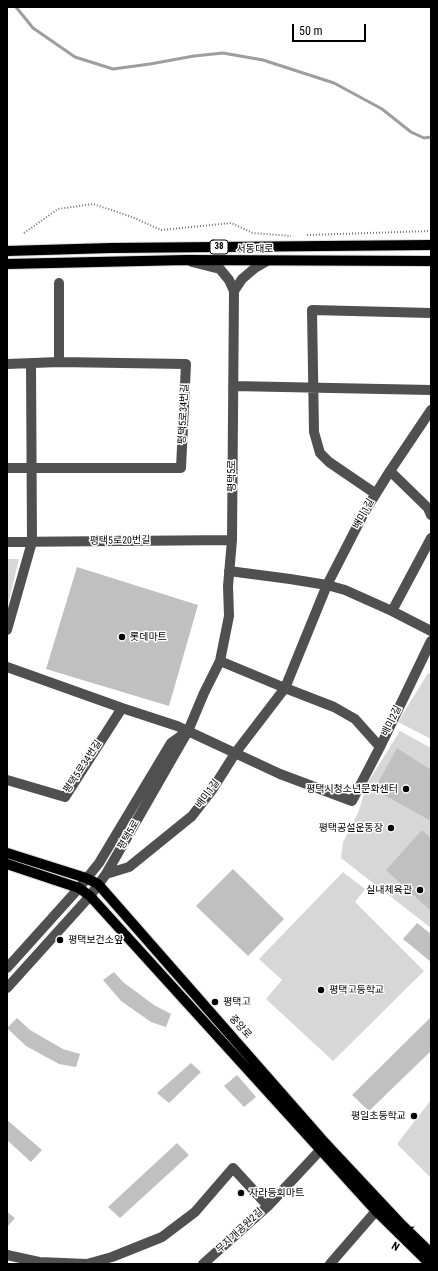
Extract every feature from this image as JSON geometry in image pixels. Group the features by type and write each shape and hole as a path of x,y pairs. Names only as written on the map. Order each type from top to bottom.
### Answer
{"main road":[{"name":"서동대로","path":"7,251 112,248 431,245"},
{"name":"서동대로","path":"7,264 186,260 431,261"},
{"path":"398,261 431,266"},
{"name":"중앙로","path":"7,853 86,878 98,884 376,1210 430,1264"},
{"name":"중앙로","path":"7,864 79,888 90,896 323,1147 431,1253"}],"street":[{"path":"186,260 220,269 229,280 234,291 242,280 255,268 267,261"},
{"path":"58,362 60,283"},
{"name":"평택5로","path":"7,988 90,896 106,874 188,731 204,693 220,661 229,616 229,571 232,540 234,291"},
{"name":"배미1길","path":"376,494 329,462 320,453 314,432 312,310 431,314"},
{"name":"평택5로34번길","path":"7,364 58,362 186,364 182,468 7,468"},
{"path":"7,630 32,542 33,468 31,364"},
{"path":"233,386 431,390"},
{"name":"배미1길","path":"106,874 129,867 192,816 212,790 236,752 285,688 327,585 390,471 428,424 431,410"},
{"path":"390,471 428,508 431,515"},
{"path":"392,611 431,538"},
{"name":"평택5로20번길","path":"7,542 232,540"},
{"path":"229,571 327,585 345,590 392,611 431,632"},
{"name":"배미2길","path":"236,752 280,774 352,801 431,641"},
{"path":"220,661 285,688 334,706 355,719 380,747"},
{"path":"7,667 188,731 236,752"},
{"name":"평택5로34번길","path":"7,780 65,797 122,708"},
{"path":"7,968 79,888 99,863 171,743 188,731"},
{"name":"무지개공원2길","path":"203,1264 268,1206 323,1147"},
{"path":"7,1255 39,1262 87,1264 112,1257 162,1237 195,1212 233,1168 268,1206"},
{"path":"330,1264 376,1210"}],"path":[{"path":"24,233 58,208 93,204 132,217 161,230 231,223 253,233 292,236"},
{"path":"300,236 431,231"}],"shaded area":[{"path":"7,559 19,559 7,609"},
{"path":"428,673 431,674 431,739 398,722"},
{"name":"평택공설운동장","path":"400,731 431,748 431,928 341,858 343,842 358,813 368,782"},
{"path":"343,872 365,889 355,902 424,971 333,1061 266,999 282,980 259,959"},
{"path":"431,1100 431,1178 397,1144"}],"building":[{"name":"롯데마트","path":"77,567 198,605 169,706 46,669"},
{"name":"평택시청소년문화센터","path":"397,748 431,770 431,821 384,795 378,783"},
{"name":"실내체육관","path":"422,830 431,838 431,911 386,870"},
{"path":"233,869 284,919 248,956 196,906"},
{"path":"417,923 431,934 431,962 403,939"},
{"path":"114,972 123,982 154,1005 171,1014 166,1027 151,1022 121,1001 103,980"},
{"path":"431,1017 431,1051 369,1111 352,1095"},
{"path":"17,1018 30,1030 63,1049 80,1054 76,1067 59,1064 26,1046 7,1028"},
{"path":"191,1063 201,1072 169,1103 157,1093"},
{"path":"237,1075 256,1097 244,1107 224,1086"},
{"path":"7,1120 42,1150 31,1162 7,1140"},
{"path":"177,1143 189,1155 120,1218 108,1207"},
{"path":"7,1212 15,1218 7,1227"}],"waterway":[{"path":"16,7 33,28 75,57 113,69 194,56 223,53 263,60 334,83 382,109 411,132 424,138 431,137"}],"place":[{"name":"롯데마트","path":"122,637"},
{"name":"평택시청소년문화센터","path":"406,789"},
{"name":"평택공설운동장","path":"391,828"},
{"name":"실내체육관","path":"420,890"},
{"name":"평택보건소앞","path":"60,940"},
{"name":"평택고등학교","path":"321,990"},
{"name":"평택고","path":"215,1002"},
{"name":"평일초등학교","path":"414,1116"},
{"name":"자라등회마트","path":"241,1193"}]}
